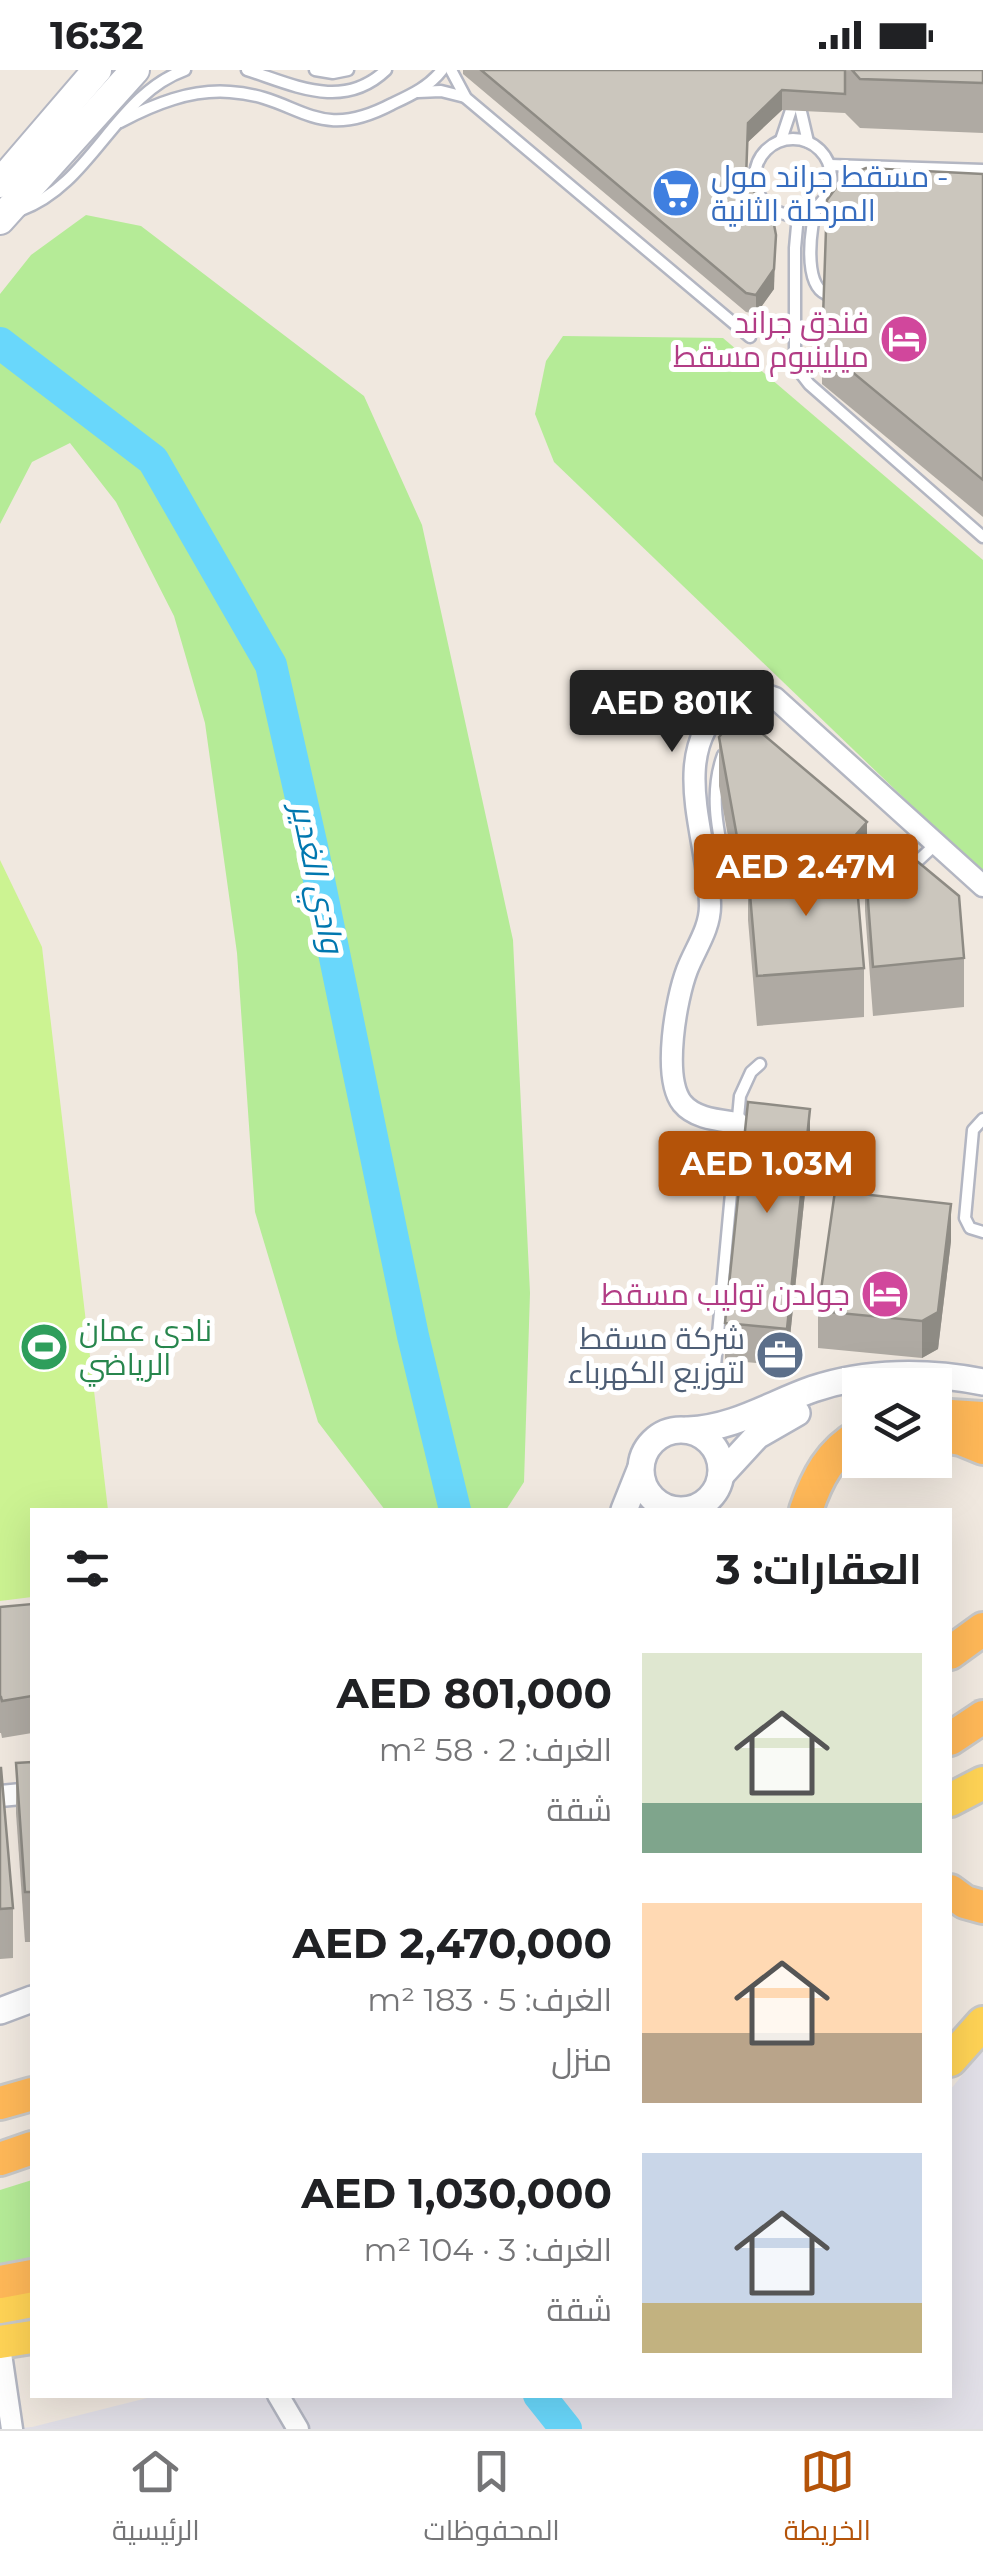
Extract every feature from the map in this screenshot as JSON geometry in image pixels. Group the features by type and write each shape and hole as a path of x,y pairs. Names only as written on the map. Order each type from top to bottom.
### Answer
{"highway":[{"path":"952,1416 983,1418"},
{"path":"952,1437 983,1448"},
{"path":"807,1508 815,1482 830,1459 842,1449"},
{"path":"829,1508 842,1474"},
{"path":"952,1652 983,1628"},
{"path":"952,1672 983,1651"},
{"path":"952,1738 983,1717"},
{"path":"952,1892 965,1902 983,1907"},
{"path":"0,2103 30,2095"},
{"path":"0,2158 30,2149"},
{"path":"0,2282 30,2276"}],"main road":[{"path":"0,183 96,70"},
{"path":"3,217 136,70"},
{"path":"952,1799 983,1783"},
{"path":"952,2058 983,2023"},
{"path":"0,2306 30,2301"},
{"path":"0,2344 30,2336"}],"street":[{"path":"738,1123 696,1115 683,1104 675,1089 673,1038 677,1004 709,916 695,782 698,744 704,728 720,718 741,694 752,692 775,698 983,886"},
{"path":"625,1508 645,1450 668,1431 728,1425 814,1389 864,1378 916,1375 983,1382"},
{"path":"952,1394 983,1399"},
{"path":"720,1475 743,1448 771,1426 802,1410 842,1400"},
{"path":"688,1430 714,1446 721,1465 718,1485 706,1501 690,1508"},
{"path":"640,1470 645,1489 670,1508"},
{"path":"0,1796 30,1793"},
{"path":"0,2011 30,2001"},
{"path":"0,2344 12,2429"},
{"path":"280,2398 298,2429"}],"lane":[{"path":"3,217 55,193 154,86 185,70"},
{"path":"247,70 304,90 332,94 359,88 386,70"},
{"path":"315,70 348,70"},
{"path":"120,122 163,102 232,92 306,117 345,122 372,115 415,92 442,70"},
{"path":"450,70 466,98 750,337"},
{"path":"781,140 797,87 808,142"},
{"path":"415,92 441,90 466,98"},
{"path":"818,206 798,214 776,211 759,196 755,185 757,162 771,145 781,140 808,142 818,147 830,165 828,191 818,206 811,235 814,282 826,294"},
{"path":"830,165 983,170"},
{"path":"828,191 848,191"},
{"path":"798,214 795,248 799,372 983,537"},
{"path":"726,747 714,795 729,886"},
{"path":"847,827 894,868 902,870 916,865 937,844"},
{"path":"714,1377 738,1123 744,1084 760,1064"},
{"path":"983,1119 973,1130 965,1218 970,1228 983,1232"}],"shaded area":[{"path":"983,2050 983,2429 9,2429 32,2427 147,2398 952,2398 952,2088"}],"green space":[{"path":"86,215 141,226 364,396 422,525 513,940 530,1293 524,1482 507,1508 383,1508 318,1422 255,1212 237,953 205,723 174,616 116,502 70,443 32,462 0,524 0,294 31,255"},
{"path":"563,336 723,338 983,560 983,874 554,462 535,414 546,361"},
{"name":"نادي عمان الرياضي","path":"0,860 42,947 108,1508 30,1508 30,1597 0,1601"},
{"path":"30,2181 30,2260 0,2267 0,2190"}],"building":[{"name":"مسقط جراند مول - المرحلة الثانية","path":"481,70 845,70 845,94 782,90 748,123 746,179 753,191 770,203 776,235 774,269 756,295 746,293"},
{"path":"852,70 983,70 983,83 860,79"},
{"name":"فندق جراند ميلينيوم مسقط","path":"866,168 983,174 983,480 822,347 827,200 844,177"},
{"path":"739,714 867,822 852,839 739,848 719,737"},
{"path":"912,857 959,896 964,958 873,967 865,861"},
{"path":"855,862 864,968 757,976 748,871"},
{"path":"748,1102 810,1109 787,1329 725,1323"},
{"name":"جولدن توليب مسقط","path":"835,1191 951,1204 938,1312 922,1321 818,1311"},
{"path":"30,1604 30,1696 2,1701 0,1697 0,1607"},
{"path":"30,1762 30,1892 25,1892 16,1763"},
{"path":"0,1768 13,1908 0,1909"}],"waterway":[{"name":"وادي الغدير","path":"0,343 153,460 271,665 413,1336 455,1508"},
{"name":"وادي الغدير","path":"541,2398 566,2429"}],"place":[{"name":"مسقط جراند مول - المرحلة الثانية","path":"676,193"},
{"name":"فندق جراند ميلينيوم مسقط","path":"904,339"},
{"name":"جولدن توليب مسقط","path":"885,1294"},
{"name":"نادي عمان الرياضي","path":"44,1347"},
{"name":"شركة مسقط لتوزيع الكهرباء","path":"780,1355"}]}
